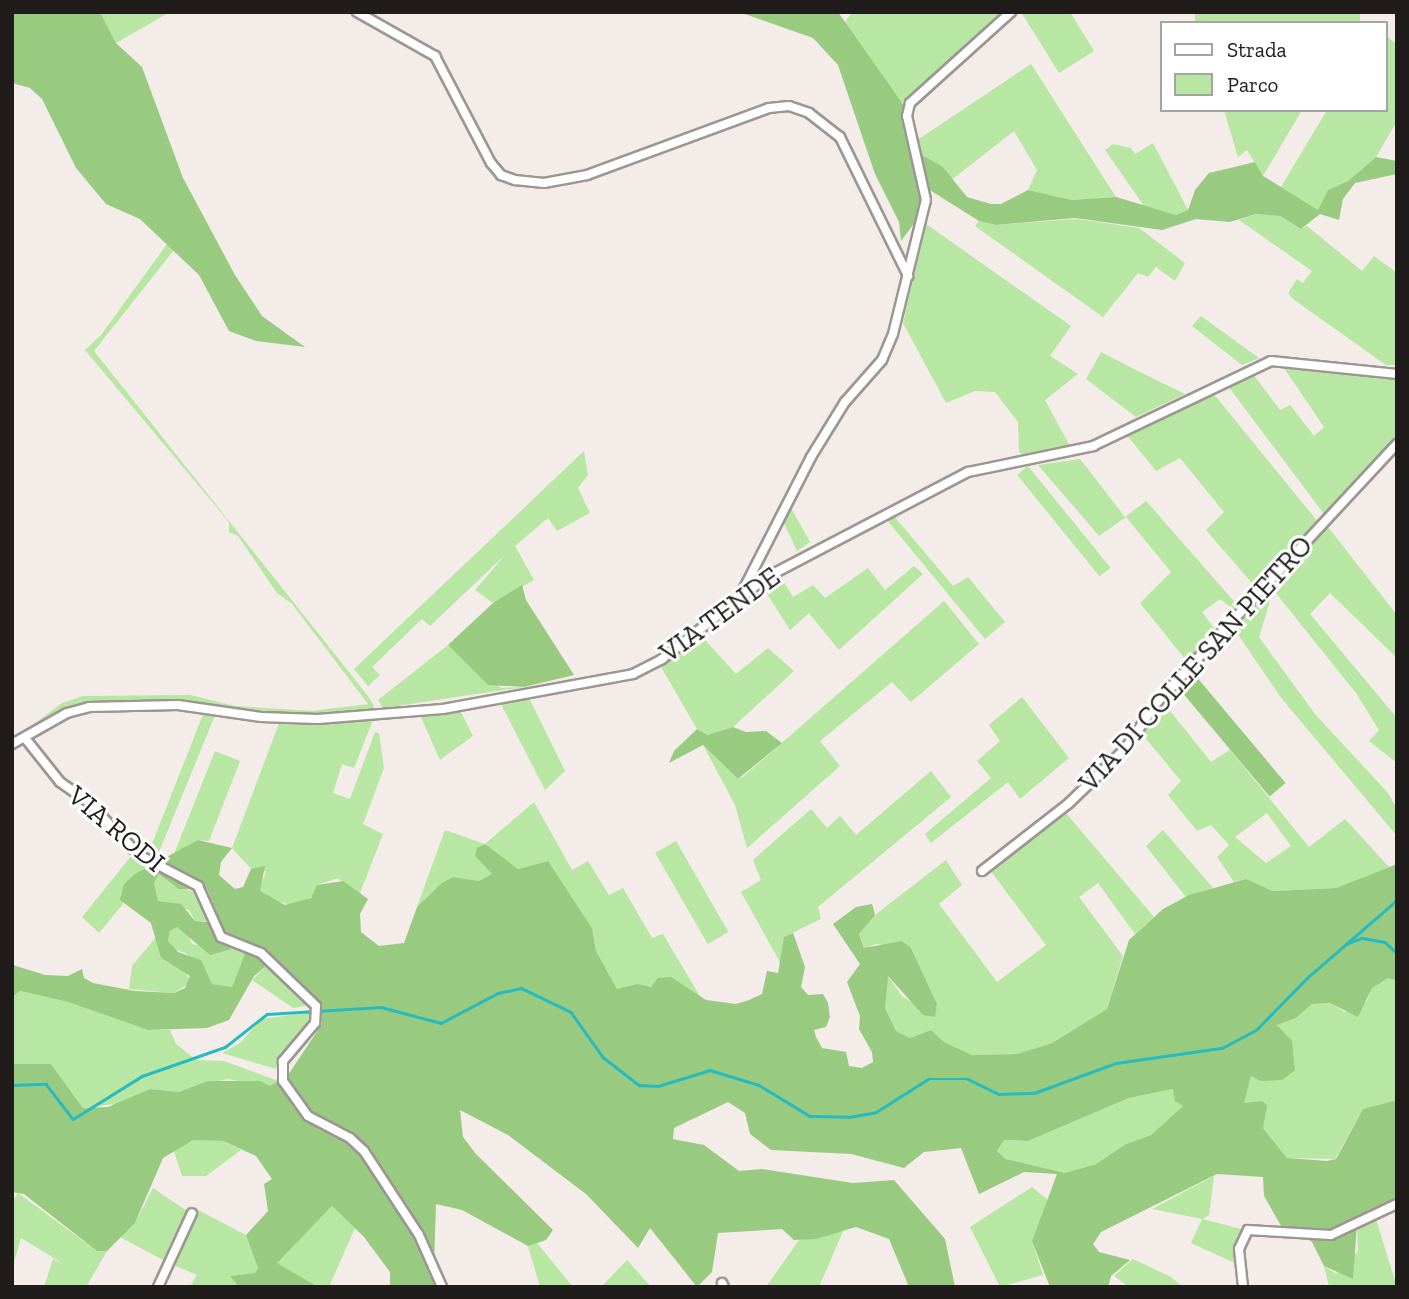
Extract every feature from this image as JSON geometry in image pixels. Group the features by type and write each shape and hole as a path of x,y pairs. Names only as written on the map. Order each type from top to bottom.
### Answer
{"street":[{"path":"358,12 435,56 491,163 501,175 515,180 544,183 587,175 769,108 789,106 809,113 840,137 908,276"},
{"path":"740,595 811,457 845,402 882,360 908,276 926,200 909,106 1011,12"},
{"name":"VIA TENDE","path":"12,744 67,713 97,706 178,705 270,718 318,719 443,709 620,677 662,659 740,595 778,571 968,472 1093,446 1262,363 1282,360 1397,374"},
{"name":"VIA DI COLLE SAN PIETRO","path":"982,871 1069,803 1125,749 1158,702 1397,444"},
{"name":"VIA RODI","path":"25,738 60,782 87,801 139,855 198,886 220,937 261,953 307,996 318,1011 312,1027 283,1061 286,1087 308,1116 350,1138 363,1151 419,1235 442,1287"},
{"path":"1243,1287 1239,1249 1248,1230 1331,1235 1397,1204"},
{"path":"158,1287 192,1213"}],"green space":[{"path":"12,12 100,12 116,43 142,67 183,178 235,275 262,316 305,347 256,341 229,331 199,275 140,219 106,204 76,168 42,99 30,88 12,83"},
{"path":"100,12 170,12 116,43"},
{"path":"739,12 838,12 907,110 918,153 942,166 967,197 991,204 1001,204 1028,190 1072,200 1116,197 1176,215 1188,210 1195,190 1209,173 1255,162 1263,176 1318,210 1328,190 1348,181 1376,157 1397,161 1397,174 1355,183 1343,199 1339,220 1320,214 1301,229 1280,216 1256,214 1230,222 1196,219 1162,230 1075,218 996,225 979,221 925,187 922,213 901,241 899,222 875,174 838,65 813,38"},
{"path":"852,12 1001,12 901,103 844,24"},
{"path":"1021,12 1070,12 1094,51 1059,73"},
{"path":"1195,12 1360,12 1360,21 1195,21"},
{"path":"1388,37 1397,45 1397,121 1376,157 1348,181 1328,190 1318,211 1281,187 1326,112 1388,112"},
{"path":"1031,64 1116,197 1072,200 1028,190 1037,170 1014,131 950,181 942,166 918,153 916,141"},
{"path":"1225,112 1301,112 1263,176 1247,150 1238,157"},
{"path":"1153,143 1188,210 1176,215 1144,206 1105,150 1113,144 1131,148 1135,154"},
{"path":"1256,214 1280,216 1301,229 1307,226 1362,271 1374,256 1397,273 1397,365 1386,365 1293,299 1288,293 1297,279 1303,283 1312,271 1239,220"},
{"path":"1077,219 1139,228 1185,263 1175,281 1156,267 1148,277 1138,273 1103,317 975,226 979,221 996,225"},
{"path":"926,224 1071,326 1050,356 1078,374 1045,400 1072,450 1024,455 1019,452 1018,422 995,392 975,391 946,403 903,323"},
{"path":"167,244 174,250 94,351 368,696 374,706 372,712 313,716 185,702 89,703 30,727 62,703 83,696 190,695 235,706 312,711 368,704 292,604 277,593 238,536 229,532 229,522 85,350 101,335"},
{"path":"1201,316 1259,358 1242,365 1192,326"},
{"path":"1101,352 1185,394 1136,417 1086,379"},
{"path":"1282,365 1397,378 1397,436 1324,514 1228,386 1253,374 1280,410 1290,405 1314,436 1324,427"},
{"path":"1213,393 1318,522 1257,589 1206,530 1224,512 1180,458 1156,471 1126,434"},
{"path":"584,451 588,475 578,488 590,513 557,531 548,518 515,546 534,580 493,603 475,590 505,555 430,626 422,619 372,667 380,675 368,686 354,669"},
{"path":"1080,459 1125,517 1146,501 1239,607 1235,611 1220,599 1202,612 1217,632 1189,664 1140,603 1171,572 1126,517 1099,536 1038,465"},
{"path":"1028,466 1110,568 1100,577 1017,475"},
{"path":"791,508 810,542 797,551 784,523"},
{"path":"893,515 953,586 968,577 1005,622 985,639 886,519"},
{"path":"1328,527 1397,615 1397,658 1330,593 1310,614 1397,718 1397,763 1369,741 1379,730 1356,693 1271,587"},
{"path":"914,566 923,574 839,650 809,613 790,630 762,586 779,574 793,597 813,585 825,598 868,568 885,590"},
{"path":"522,585 526,600 574,675 524,687 488,685 448,645 493,603"},
{"path":"1268,591 1270,601 1259,637 1315,714 1388,793 1397,809 1397,836 1282,699 1235,630"},
{"path":"944,601 979,644 911,702 892,682 820,741 840,766 747,848 735,805 703,745 738,779 744,776"},
{"path":"697,631 736,674 768,648 794,671 733,727 708,735 697,729 660,665"},
{"path":"448,645 501,688 524,687 383,708 378,700"},
{"path":"1195,675 1286,783 1270,797 1179,688"},
{"path":"1022,697 1069,758 1020,799 1008,782 931,843 925,834 991,778 977,761 1000,741 989,725"},
{"path":"529,698 565,771 545,790 500,702"},
{"path":"1163,702 1211,762 1230,750 1309,847 1345,819 1389,867 1336,888 1273,891 1246,879 1234,882 1217,857 1229,845 1211,825 1197,831 1168,795 1181,781 1143,735","holes":["1267,813 1291,846 1266,863 1235,837"]},
{"path":"460,710 473,736 440,760 420,715"},
{"path":"204,712 216,713 159,852 150,849"},
{"path":"373,720 354,768 342,764 333,793 350,799 375,732 379,733 384,768 363,824 383,834 360,893 356,895 338,878 317,885 317,894 293,906 265,897 259,891 266,871 251,869 232,848 279,723"},
{"path":"733,727 746,732 766,731 782,743 738,779 703,745 669,763 674,751 697,729 708,735"},
{"path":"215,751 240,761 209,841 198,840 174,854"},
{"path":"931,771 951,797 818,907 821,919 784,937 781,964 741,892 761,880 753,860 811,809 827,828 840,816 856,835"},
{"path":"534,802 572,870 588,861 609,895 623,888 652,938 663,934 701,998 676,984 617,989 596,951 592,928 548,861 518,869 505,860 475,856 492,874 479,881 453,877 417,907 445,830 485,844"},
{"path":"1066,813 1154,917 1135,934 1098,883 1079,897 1123,956 1107,1009 1052,1043 1017,1054 972,1055 944,1042 931,1030 910,1038 896,1031 885,1008 887,975 902,996 934,1017 937,1004 911,948 876,944 865,949 859,934 875,915 946,860 962,885 939,904 997,982 1046,945 990,870"},
{"path":"1163,830 1213,888 1186,897 1146,846"},
{"path":"198,840 232,848 221,862 219,875 235,889 243,887 251,869 265,866 260,891 285,905 311,898 317,885 343,881 368,899 360,914 361,932 379,946 404,943 417,907 442,883 453,877 479,881 492,874 475,856 477,848 485,844 518,869 548,861 592,928 596,951 617,989 638,984 651,987 658,978 671,977 706,1000 736,1004 749,1000 762,994 767,971 778,973 784,937 793,933 805,967 801,987 808,995 823,994 828,1003 830,1017 826,1027 814,1030 816,1037 822,1048 846,1052 849,1066 862,1068 873,1062 872,1052 859,1029 860,1016 847,982 860,964 833,924 856,907 872,904 875,915 859,934 864,948 902,941 911,948 937,1004 935,1017 923,1015 888,976 885,1008 896,1031 910,1038 931,1030 944,1042 972,1055 1017,1054 1052,1043 1107,1009 1129,940 1163,909 1189,895 1246,879 1273,891 1336,888 1397,864 1397,981 1388,978 1372,988 1358,1017 1330,1003 1312,1004 1296,1018 1277,1025 1292,1041 1295,1070 1282,1080 1261,1081 1251,1076 1244,1103 1262,1101 1267,1105 1263,1128 1287,1158 1327,1161 1336,1159 1363,1109 1397,1100 1397,1204 1357,1225 1353,1279 1324,1266 1312,1242 1299,1233 1284,1231 1264,1196 1263,1177 1217,1174 1101,1232 1093,1244 1099,1252 1130,1260 1111,1276 1108,1287 1050,1287 1032,1241 1057,1174 1024,1172 979,1194 961,1148 924,1152 904,1168 851,1154 771,1150 750,1134 745,1113 728,1102 674,1128 673,1139 704,1145 739,1171 762,1169 853,1183 894,1180 945,1239 955,1287 909,1287 889,1239 856,1227 816,1239 794,1240 782,1229 718,1233 712,1272 697,1287 650,1228 638,1248 586,1194 508,1135 460,1110 463,1137 476,1154 553,1230 546,1240 528,1246 462,1210 436,1204 434,1265 442,1287 390,1287 390,1272 364,1237 332,1206 277,1263 318,1287 239,1287 230,1276 255,1273 258,1268 246,1235 268,1211 264,1184 272,1179 256,1156 223,1141 193,1140 163,1158 135,1223 107,1251 97,1251 24,1194 12,1192 12,1064 51,1064 83,1108 108,1107 150,1089 179,1092 208,1081 260,1081 270,1086 288,1075 322,1024 320,1005 263,949 253,943 210,955 177,927 170,931 168,941 178,952 201,960 212,984 232,987 245,953 263,961 265,967 254,976 229,1020 207,1028 148,1030 68,1002 20,991 12,997 13,965 45,975 68,976 82,969 84,978 93,983 135,991 174,993 185,988 190,976 161,958 151,923 120,900 124,884 135,874","holes":["159,874 179,889 207,889 218,915 209,922 195,921 181,904 158,901 154,883","1173,1089 1175,1101 1183,1106 1151,1135 1126,1144 1096,1164 1065,1173 1006,1159 997,1151 1004,1140 1028,1141 1129,1098"]},
{"path":"676,841 728,932 708,944 655,853"},
{"path":"132,855 149,867 124,884 123,904 99,933 82,917"},
{"path":"159,874 196,894 204,902 210,921 195,921 189,910 158,901 154,883"},
{"path":"177,927 187,933 192,944 227,950 239,945 251,953 245,953 232,987 212,984 186,953 174,949 168,941 170,931"},
{"path":"156,937 165,961 185,972 191,982 174,993 129,989 132,966"},
{"path":"263,961 308,1002 305,1006 293,1008 252,980 265,967"},
{"path":"1388,978 1397,981 1397,1100 1363,1109 1335,1159 1287,1158 1243,1103 1251,1076 1281,1033 1277,1025 1296,1018 1312,1004 1330,1003 1345,1012 1367,1001 1371,988"},
{"path":"19,991 68,1002 148,1030 170,1030 176,1044 196,1060 224,1061 278,1081 270,1086 227,1079 179,1092 150,1089 123,1103 83,1108 51,1064 12,1064 12,997"},
{"path":"313,1012 305,1032 282,1053 276,1069 222,1053 240,1043 261,1019"},
{"path":"1173,1089 1183,1106 1151,1135 1126,1144 1096,1164 1065,1173 1006,1159 997,1151 1004,1140 1028,1141 1129,1098"},
{"path":"193,1139 223,1141 241,1150 206,1176 182,1176 174,1151"},
{"path":"1214,1176 1209,1215 1203,1219 1241,1229 1237,1264 1191,1243 1202,1219 1152,1209"},
{"path":"1032,1187 1049,1201 1032,1241 1043,1275 1000,1287 970,1227"},
{"path":"153,1188 190,1213 163,1260 120,1237 135,1223"},
{"path":"18,1193 97,1251 107,1251 86,1287 44,1287 53,1259 65,1265 21,1238 12,1269 12,1202"},
{"path":"332,1206 355,1228 329,1287 318,1287 276,1263"},
{"path":"198,1210 246,1235 258,1268 256,1273 231,1276 239,1287 190,1287 197,1275 171,1264"},
{"path":"1375,1216 1397,1287 1329,1287 1324,1266 1336,1274 1358,1251 1357,1225"},
{"path":"844,1229 819,1287 766,1287 799,1240"},
{"path":"537,1243 573,1287 540,1287 528,1246"},
{"path":"1133,1259 1171,1277 1183,1287 1129,1287 1114,1276"},
{"path":"627,1260 651,1287 602,1287 604,1284"}],"waterway":[{"path":"12,1085 46,1084 73,1119 142,1076 225,1047 267,1014 381,1007 441,1023 498,993 521,988 571,1012 603,1057 639,1085 658,1086 710,1070 759,1085 810,1116 849,1117 876,1112 928,1079 968,1079 999,1094 1034,1093 1116,1063 1222,1048 1257,1029 1307,978 1397,900"},
{"path":"1346,944 1362,938 1385,942 1397,953"}]}
